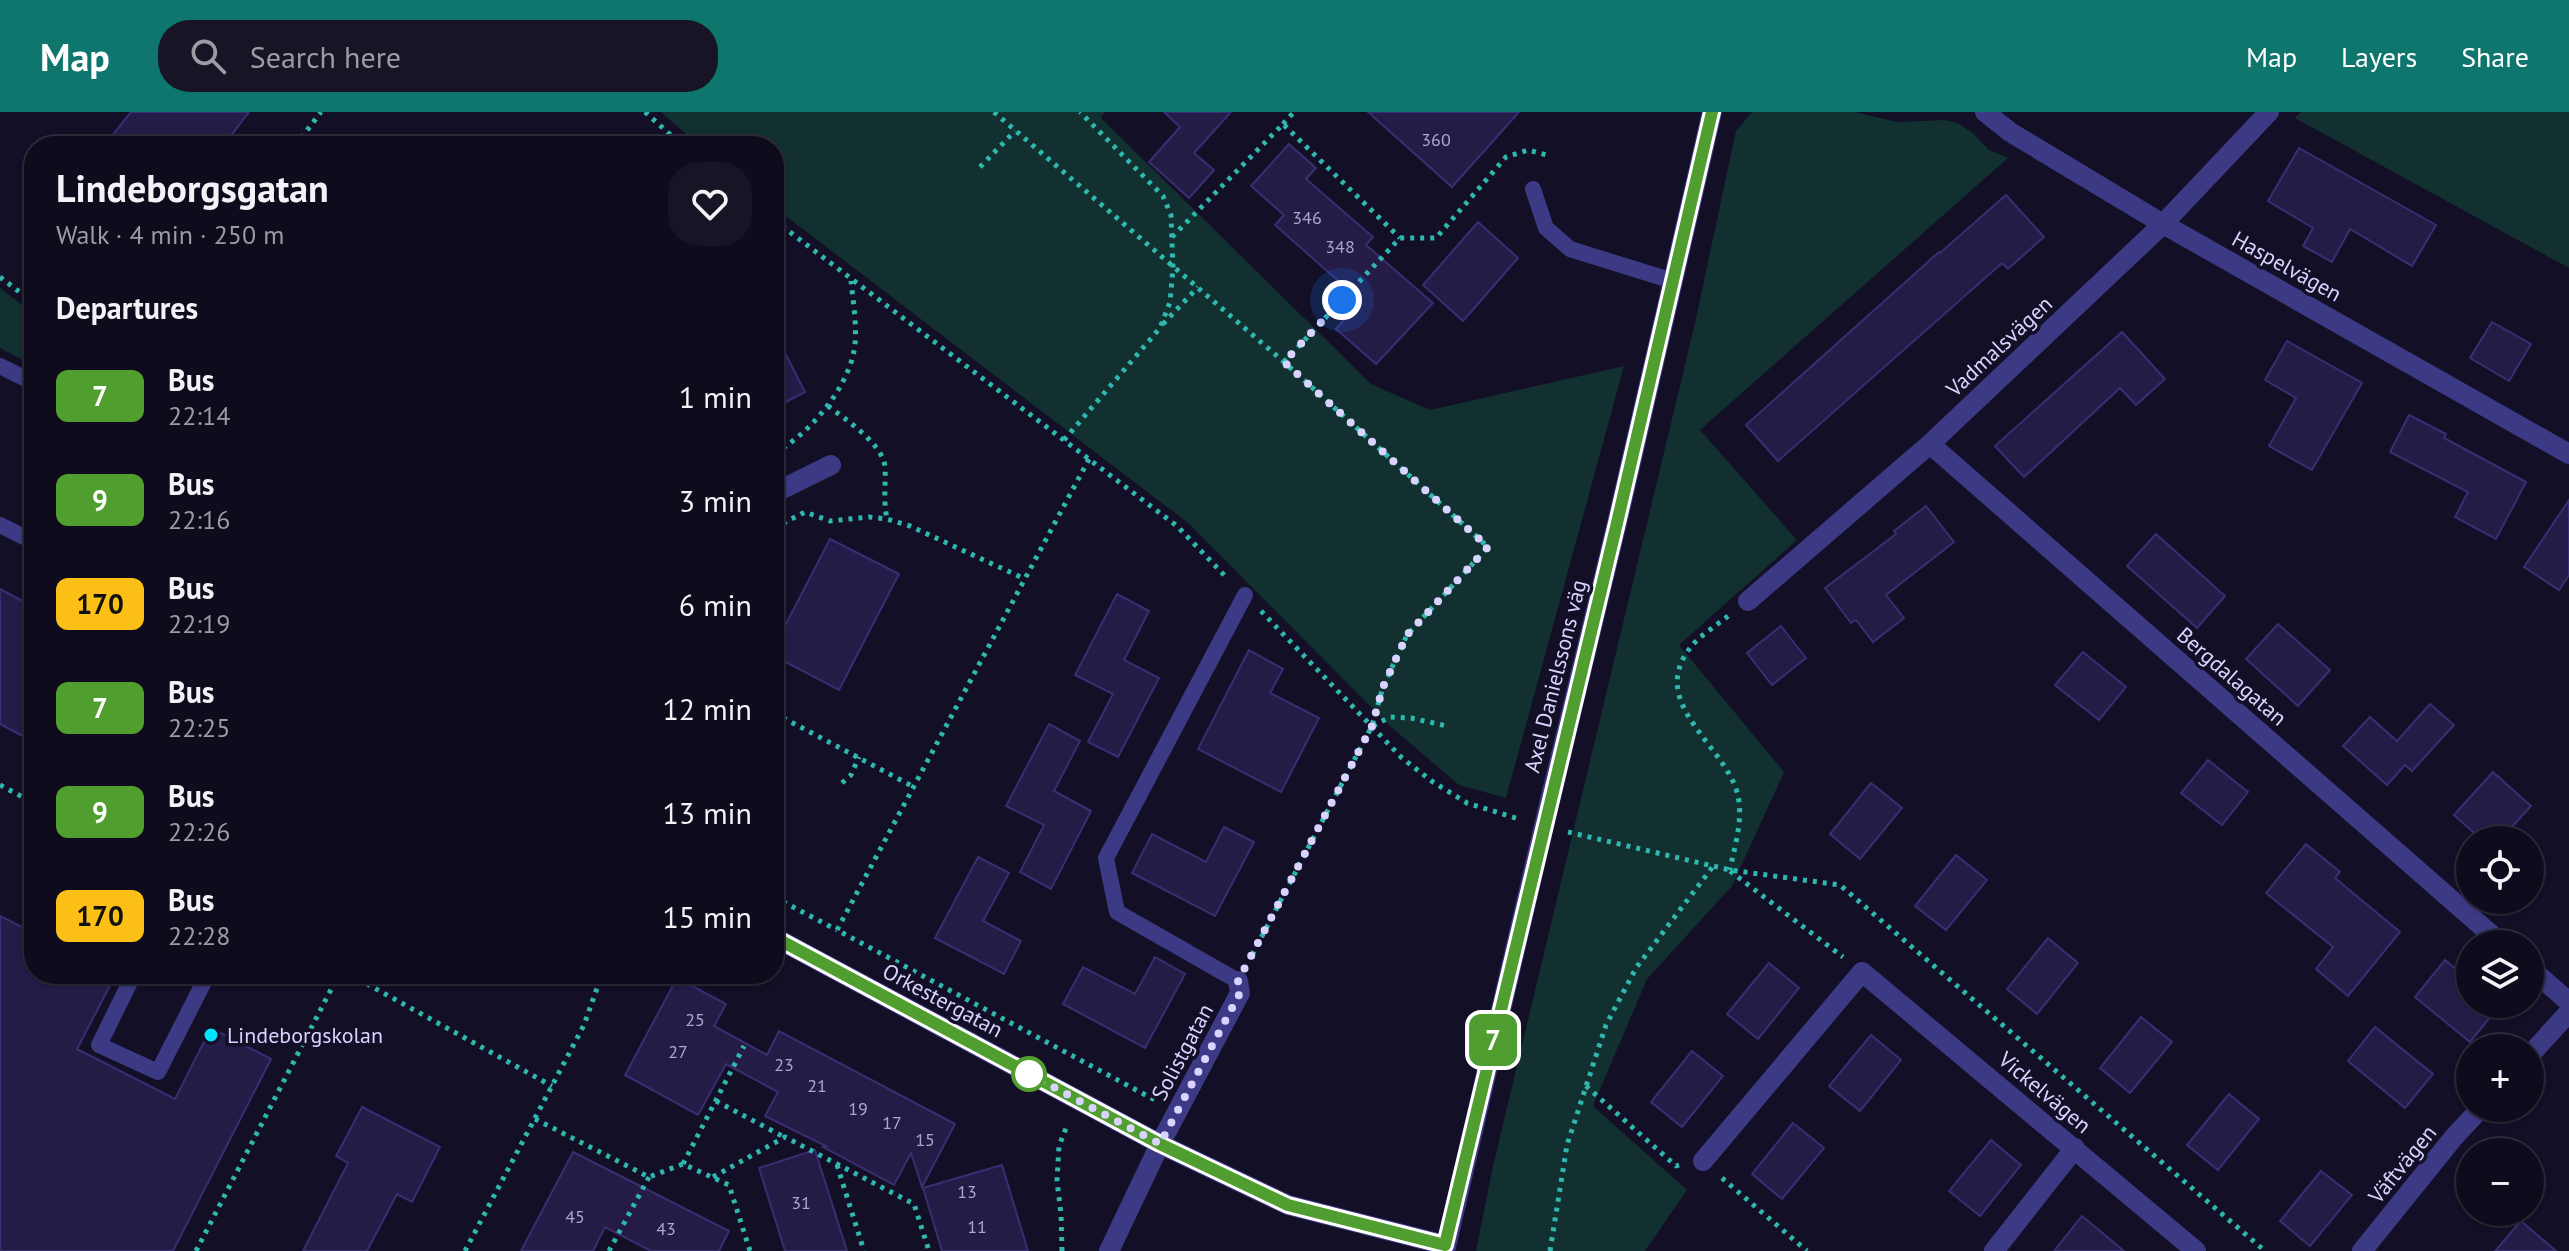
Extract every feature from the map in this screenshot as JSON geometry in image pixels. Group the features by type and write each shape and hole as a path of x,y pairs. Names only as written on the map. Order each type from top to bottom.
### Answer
{"street":[{"name":"Axel Danielssons väg","path":"1445,1248 1712,112"},
{"name":"Haspelvägen","path":"1985,112 2010,132 2163,224 2569,454"},
{"name":"Vadmalsvägen","path":"1748,601 1930,444 2163,224 2269,112"},
{"name":"Bergdalagatan","path":"1930,444 2486,930"},
{"path":"784,488 831,465"},
{"name":"Orkestergatan","path":"784,942 1160,1144 1288,1205 1445,1248"},
{"path":"1703,1161 1862,972"},
{"name":"Vickelvägen","path":"1862,972 2196,1251"},
{"path":"2544,980 2569,1002"},
{"name":"Solistgatan","path":"1109,1251 1160,1144 1240,993 1238,981"},
{"path":"2544,1040 2569,1012"},
{"name":"Väftvägen","path":"2362,1251 2468,1122"},
{"path":"1994,1251 2075,1148"}],"lane":[{"path":"1533,189 1546,228 1570,249 1673,281"},
{"path":"0,366 24,378"},
{"path":"0,525 24,537"},
{"path":"1238,981 1117,912 1106,858 1245,595"},
{"path":"129,984 99,1045 158,1072 199,984"}],"path":[{"path":"303,136 321,112"},
{"path":"645,112 672,136"},
{"path":"994,112 1284,362 1488,547 1407,635 1383,687 1372,726 1238,981"},
{"path":"1080,112 1163,196 1171,215 1173,268 1170,302 1160,328"},
{"path":"1172,237 1294,112"},
{"path":"1283,124 1400,238 1436,238 1506,157 1528,150 1547,155"},
{"path":"980,167 1015,131"},
{"path":"1284,362 1400,238"},
{"path":"0,277 24,295"},
{"path":"784,445 828,406 847,375 854,348 851,280"},
{"path":"1064,440 1198,287"},
{"path":"828,406 866,436 885,463 883,497 887,519"},
{"path":"837,930 1089,459"},
{"path":"784,523 805,512 830,521 869,517 887,519 910,526 1025,579"},
{"path":"1730,870 1738,831 1739,801 1718,756 1694,727 1680,701 1677,674 1690,648 1748,601"},
{"path":"1372,726 1390,717 1447,726"},
{"path":"784,718 914,787"},
{"path":"842,783 851,775 859,757"},
{"path":"0,785 24,798"},
{"path":"1550,1251 1567,1145 1606,1025 1636,968 1714,865"},
{"path":"1730,870 1862,972"},
{"path":"1730,870 1840,885 2265,1251"},
{"path":"784,902 1177,1112"},
{"path":"196,1251 334,984"},
{"path":"367,984 552,1086"},
{"path":"465,1251 584,1025 598,984"},
{"path":"609,1251 649,1177 683,1164 744,1046"},
{"path":"716,1101 914,1204 929,1251"},
{"path":"1056,1114 1069,1121 1059,1146 1057,1181 1062,1251"},
{"path":"535,1119 649,1177"},
{"path":"712,1177 785,1137"},
{"path":"683,1164 729,1185 750,1251"},
{"path":"837,1165 864,1251"}],"green space":[{"path":"661,112 1105,112 1101,118 1371,384 1430,410 1624,366 1506,798 1459,785 1391,727 1188,523 784,215 784,136 689,136"},
{"path":"1752,112 1855,112 1897,122 1945,120 1957,123 1973,133 1989,150 2008,158 1700,430 1797,540 1679,645 1784,772 1732,886 1647,979 1593,1106 1687,1190 1645,1251 1476,1251 1493,1166 1695,323 1736,131"},
{"path":"2301,112 2569,112 2569,268 2295,118"},
{"path":"0,288 24,306 24,361 0,348"}],"building":[{"path":"131,112 249,112 231,136 112,136"},
{"path":"1164,112 1231,112 1194,153 1214,170 1189,198 1149,162 1180,127"},
{"path":"1368,112 1519,112 1452,187"},
{"path":"1289,144 1316,168 1306,179 1373,237 1366,245 1433,303 1376,364 1336,329 1361,301 1275,225 1284,215 1251,186"},
{"path":"2299,148 2436,225 2412,266 2350,229 2332,262 2303,246 2313,228 2268,201"},
{"path":"2006,195 2044,237 2008,269 2002,263 1778,461 1746,425"},
{"path":"1478,222 1518,258 1463,321 1423,285"},
{"path":"2492,322 2531,344 2509,381 2470,358"},
{"path":"2122,332 2165,379 2136,405 2120,388 2024,477 1995,446"},
{"path":"2287,341 2362,383 2312,470 2269,446 2296,398 2265,380"},
{"path":"784,351 805,392 784,403"},
{"path":"2409,415 2446,434 2444,438 2526,482 2496,539 2455,517 2468,492 2390,452"},
{"path":"2569,500 2569,575 2559,590 2524,567"},
{"path":"1926,506 1954,542 1886,595 1904,618 1873,642 1856,620 1851,623 1825,588 1896,534 1894,531"},
{"path":"2156,534 2225,596 2197,628 2127,566"},
{"path":"830,539 899,574 839,690 784,661 784,628"},
{"path":"0,589 24,602 24,737 0,724"},
{"path":"1117,594 1149,611 1124,660 1159,678 1118,757 1088,742 1113,694 1075,675"},
{"path":"2278,624 2330,670 2298,706 2246,659"},
{"path":"1781,626 1806,658 1772,685 1747,653"},
{"path":"1249,650 1283,669 1270,693 1319,718 1281,792 1198,749"},
{"path":"2083,652 2126,687 2099,720 2055,685"},
{"path":"2430,704 2454,725 2412,771 2405,765 2387,785 2343,746 2370,717 2397,741"},
{"path":"1049,724 1080,741 1054,791 1091,811 1051,889 1020,872 1044,825 1006,806"},
{"path":"2208,760 2248,792 2222,825 2181,793"},
{"path":"2493,772 2531,806 2513,826 2466,826 2454,815"},
{"path":"1871,783 1902,808 1860,859 1830,834"},
{"path":"1224,827 1254,842 1215,916 1132,873 1152,834 1206,862"},
{"path":"2306,844 2340,872 2335,878 2400,932 2348,996 2316,969 2333,947 2266,893"},
{"path":"1956,855 1987,880 1946,930 1915,906"},
{"path":"978,857 1009,873 983,921 1021,941 1004,974 935,938"},
{"path":"0,916 24,928 24,984 111,984 77,1049 175,1099 211,1028 271,1059 173,1251 0,1251"},
{"path":"2048,938 2078,963 2037,1014 2007,989"},
{"path":"1155,957 1185,974 1145,1048 1063,1004 1083,967 1135,994"},
{"path":"2445,960 2456,969 2456,1018 2490,1018 2477,1034 2460,1034 2415,997"},
{"path":"1769,963 1799,988 1758,1039 1727,1014"},
{"path":"674,984 688,984 726,1004 714,1026 767,1055 779,1031 955,1124 922,1187 911,1153 894,1185 765,1116 778,1092 726,1064 698,1115 625,1075"},
{"path":"2141,1017 2172,1042 2130,1093 2100,1068"},
{"path":"2375,1027 2433,1074 2405,1108 2348,1061"},
{"path":"1871,1035 1901,1060 1860,1111 1829,1086"},
{"path":"1692,1051 1723,1076 1682,1127 1651,1102"},
{"path":"2229,1094 2259,1119 2218,1170 2187,1145"},
{"path":"362,1107 440,1147 412,1202 397,1194 367,1251 303,1251 348,1163 336,1156"},
{"path":"1793,1123 1824,1148 1782,1199 1752,1174"},
{"path":"1991,1140 2021,1165 1980,1216 1949,1191"},
{"path":"815,1150 847,1251 785,1251 759,1168"},
{"path":"573,1152 729,1231 719,1251 651,1251 605,1227 593,1251 521,1251"},
{"path":"1002,1165 1028,1251 942,1251 923,1188"},
{"path":"2321,1171 2352,1195 2310,1246 2280,1221"},
{"path":"2082,1216 2124,1251 2054,1251"},
{"path":"2517,1226 2527,1226 2556,1251 2495,1251"}],"bus line":[{"name":"7","path":"784,942 1160,1144 1288,1205 1445,1245 1712,112"}],"place":[{"name":"Lindeborgskolan","path":"211,1035"}],"route":[{"path":"1029,1074 1160,1144 1240,993 1238,981 1372,726 1383,687 1407,635 1488,547 1284,362 1342,300"}]}
